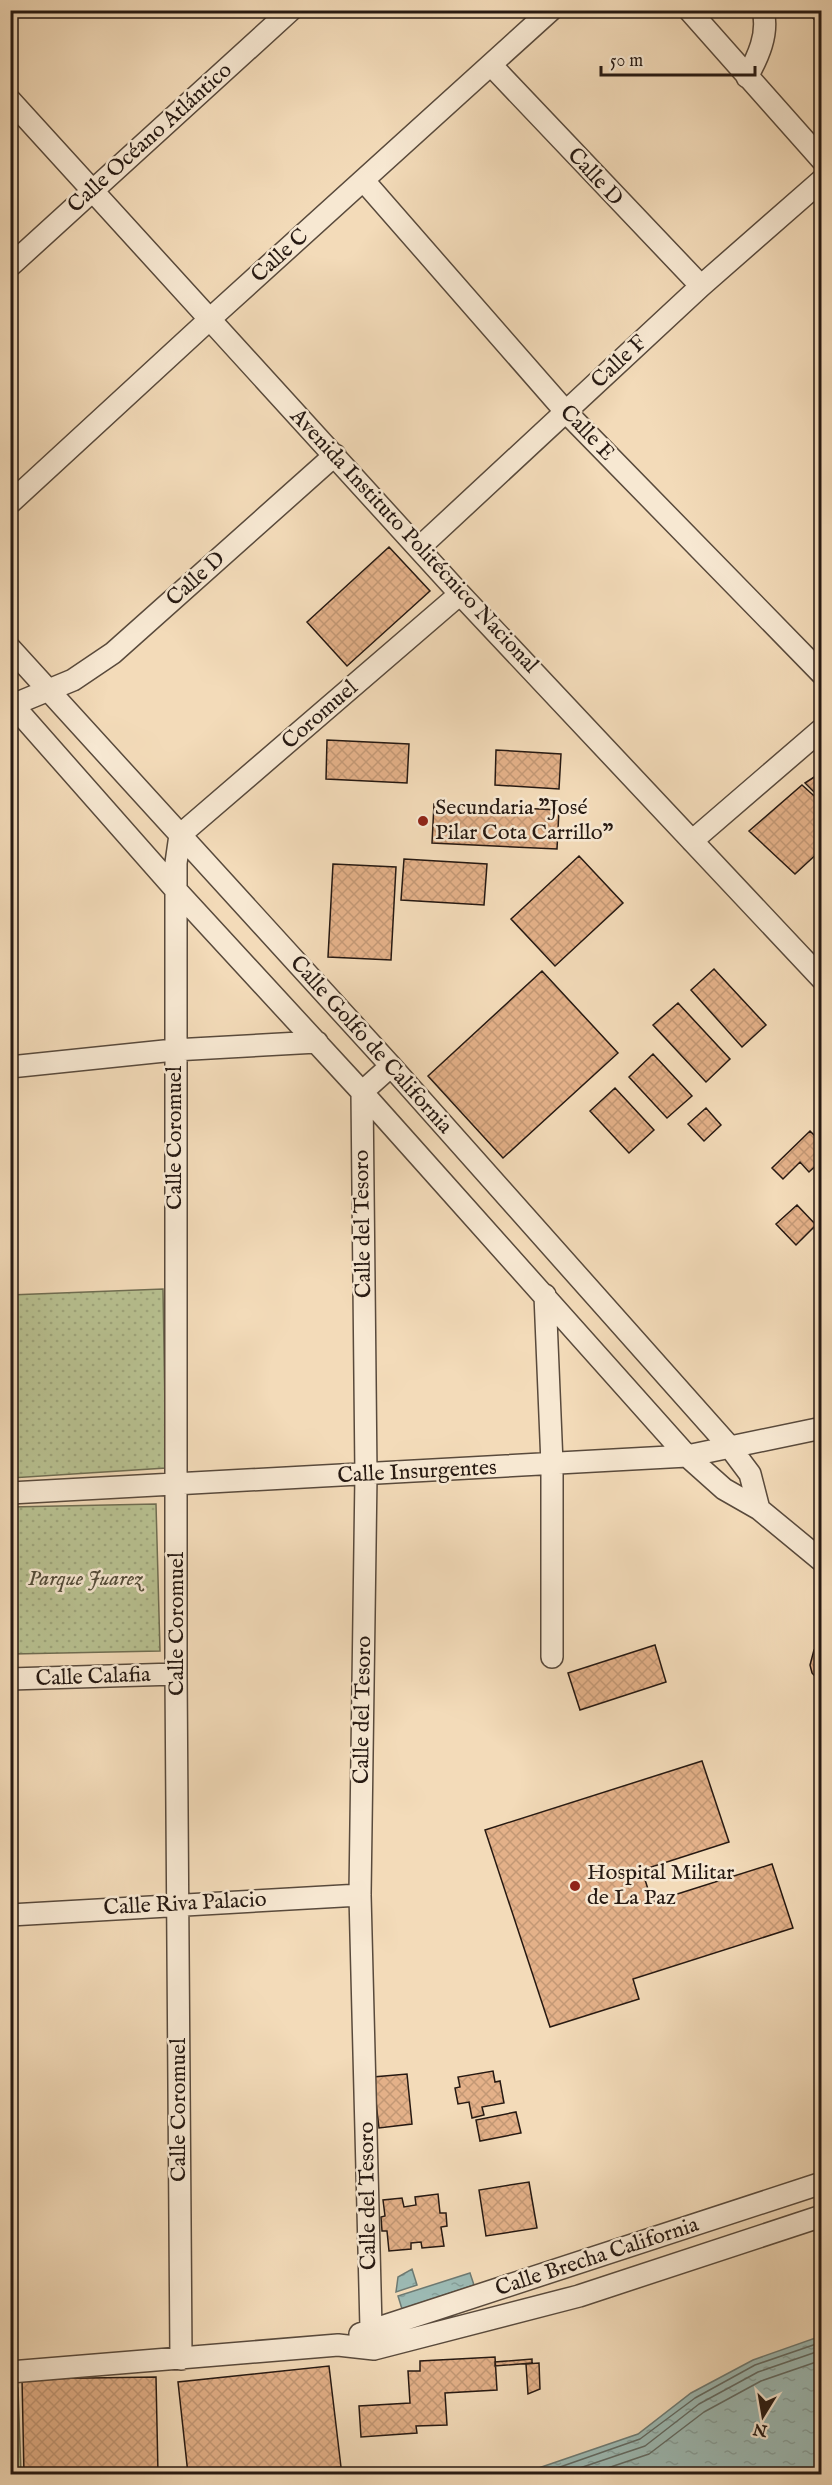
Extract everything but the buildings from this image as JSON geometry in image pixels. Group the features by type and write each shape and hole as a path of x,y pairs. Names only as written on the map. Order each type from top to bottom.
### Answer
{"street":[{"name":"Calle Océano Atlántico","path":"10,266 291,10"},
{"name":"Calle C","path":"10,503 210,318 551,10"},
{"path":"689,10 822,160"},
{"path":"747,77 757,59 764,38 766,20 763,10"},
{"name":"Calle D","path":"491,65 701,286"},
{"name":"Avenida Instituto Politécnico Nacional","path":"10,100 420,547 460,594 822,979"},
{"name":"Calle F","path":"420,547 701,286 822,180"},
{"name":"Calle E","path":"363,181 566,412 822,674"},
{"name":"Calle D","path":"11,704 73,680 113,653 335,455"},
{"name":"Coromuel","path":"180,836 460,594"},
{"name":"Calle Golfo de California","path":"10,648 391,1066 729,1446 750,1474 759,1509"},
{"name":"Calle Golfo de California","path":"11,704 175,890 362,1092 687,1456 724,1489 759,1509 822,1561"},
{"path":"692,841 822,729"},
{"name":"Calle Coromuel","path":"180,836 175,890 174,1050 181,2359"},
{"path":"10,1067 174,1050 316,1042"},
{"path":"362,1092 391,1066"},
{"name":"Calle del Tesoro","path":"362,1092 366,1474 360,1895 371,2328 374,2349"},
{"path":"545,1295 552,1464 552,1657"},
{"name":"Calle Insurgentes","path":"10,1493 687,1456 822,1428"},
{"name":"Calle Calafia","path":"10,1680 176,1674"},
{"name":"Calle Riva Palacio","path":"10,1915 360,1895"},
{"name":"Calle Brecha California","path":"338,2345 371,2328 474,2298 822,2183"},
{"name":"Calle Brecha California","path":"374,2349 579,2296 822,2216"},
{"path":"10,2372 338,2345 374,2349"}],"green space":[{"path":"163,1289 166,1468 11,1478 10,1295"},
{"name":"Parque Juarez","path":"156,1504 160,1651 13,1654 11,1507"},
{"path":"18,2388 21,2474 11,2474 11,2389"}],"water":[{"path":"412,2269 417,2285 396,2292 398,2277"},
{"path":"470,2273 474,2285 402,2309 398,2296"},
{"path":"821,2336 821,2474 521,2474 638,2434 691,2393 753,2360"}],"place":[{"name":"Secundaria \"José Pilar Cota Carrillo\"","path":"423,821"},
{"name":"Hospital Militar de La Paz","path":"575,1886"}]}
